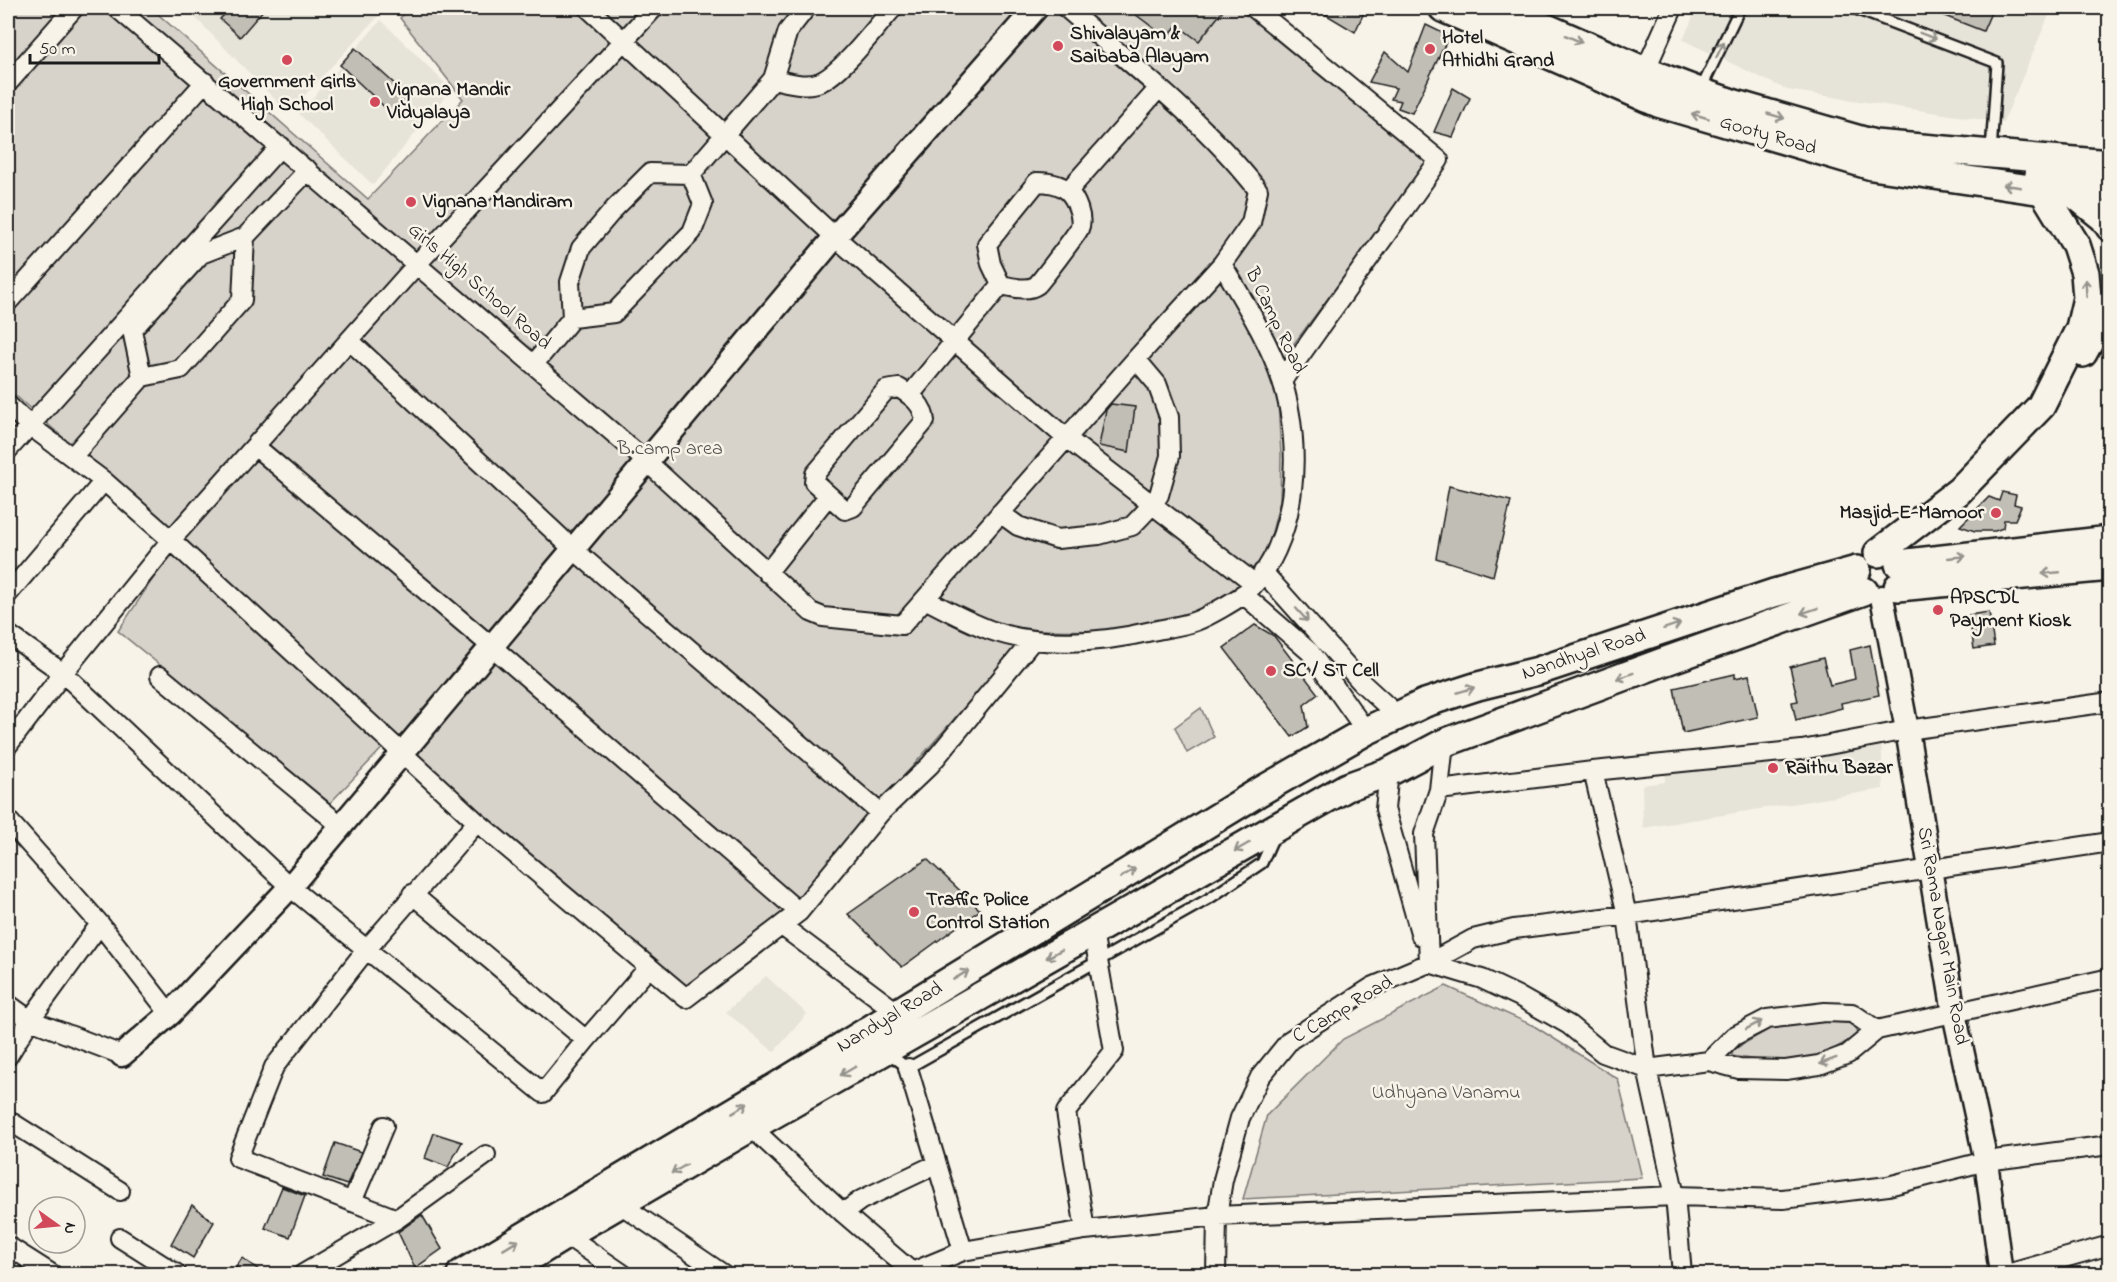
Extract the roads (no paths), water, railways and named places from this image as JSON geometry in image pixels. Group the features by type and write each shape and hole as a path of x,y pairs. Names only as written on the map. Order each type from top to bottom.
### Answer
{"main road":[{"name":"Gooty Road","path":"1443,8 1658,103 1872,166 2051,186 2109,187"},
{"name":"Gooty Road","path":"1501,8 1645,71 1735,105 1874,144 2109,164"},
{"path":"1880,577 2041,406 2080,328 2086,298 2085,273 2076,245 2051,186 2034,159"},
{"path":"2051,186 2104,218 2109,227"},
{"path":"2044,400 2056,393 2081,356 2109,304"},
{"path":"1880,577 2109,540"},
{"path":"1880,577 2109,567"},
{"name":"Nandhyal Road","path":"1317,757 1425,703 1538,671 1774,593 1880,577"},
{"name":"Nandyal Road","path":"502,1275 566,1234 751,1127 1347,787 1389,772 1444,743 1663,662 1880,577"},
{"path":"1425,703 1445,724 1444,743"},
{"path":"1317,757 1333,778 1347,787"},
{"name":"Nandyal Road","path":"461,1275 898,1013 1317,757"}],"street":[{"path":"8,83 74,8"},
{"name":"Girls High School Road","path":"117,8 418,263 646,461 811,612 823,617 902,625 925,599"},
{"path":"588,8 835,237 1066,438 1253,583 1397,715"},
{"path":"8,744 171,540 418,263 654,8"},
{"path":"691,174 773,79 788,31 806,8"},
{"path":"773,79 804,85 820,82 836,72 893,8"},
{"path":"8,1004 30,1020 122,1055 170,1014 290,887 835,237 1036,8"},
{"path":"1066,8 1159,88 1237,164 1258,190 1251,223 1222,264 1136,358 925,599 992,630 1033,640 1090,641 1138,634 1197,621 1253,583"},
{"path":"1254,8 1439,160 1282,381"},
{"path":"1645,71 1673,8"},
{"path":"8,302 206,82"},
{"path":"1068,191 1159,88"},
{"path":"8,450 281,146"},
{"path":"142,377 132,330 201,254 245,237 308,170"},
{"path":"572,318 570,282 581,248 650,172 691,174"},
{"path":"534,364 572,318 614,312 692,232 703,204 691,174"},
{"path":"1037,182 1049,182 1068,191 1081,215 1080,228 1036,285 1025,289 1001,285 991,264 987,244 1037,182"},
{"path":"72,457 142,377 181,369 242,300 245,237"},
{"name":"B Camp Road","path":"1222,264 1263,339 1282,381 1291,419 1294,465 1290,506 1278,545 1253,583"},
{"path":"910,395 1001,285"},
{"path":"350,341 573,549 880,813"},
{"path":"1000,513 1018,526 1058,539 1099,535 1132,526 1152,505 1159,495 1170,456 1169,417 1157,384 1136,358"},
{"path":"899,388 910,395 923,409 925,421 853,507 845,510 814,482 815,474 886,390 899,388"},
{"path":"8,405 30,425 104,481 477,822 686,998 799,912 880,813 930,765 1033,640"},
{"path":"256,447 799,912"},
{"path":"8,594 104,481"},
{"path":"767,573 828,496"},
{"name":"Sri Rama Nagar Main Road","path":"1880,577 1954,1013 1986,1161 2001,1275"},
{"path":"1253,583 1310,652 1366,731"},
{"path":"8,634 63,673 290,887 543,1093 648,967"},
{"path":"160,676 340,825"},
{"path":"1439,790 1593,771 1802,750 1907,730 2109,702"},
{"path":"1429,963 1424,834 1439,790 1444,743"},
{"path":"1593,771 1627,915 1647,1069 1675,1196 1682,1275"},
{"path":"1389,772 1385,809 1429,963"},
{"path":"8,820 100,924 170,1014"},
{"path":"397,1219 238,1158 274,1067 412,894 477,822"},
{"name":"C Camp Road","path":"1216,1275 1217,1216 1223,1180 1240,1118 1260,1077 1290,1040 1372,987 1429,963 1473,939 1514,929 1627,915 2109,842"},
{"path":"412,894 586,1040"},
{"path":"8,1056 30,1020 100,924"},
{"path":"782,926 898,1013"},
{"path":"1085,1230 1066,1112 1114,1051 1094,932"},
{"path":"1429,963 1482,979 1518,996 1569,1025 1603,1053 1647,1069 1709,1061 1739,1069 1786,1070 1819,1065 1848,1054 1877,1030 2109,978"},
{"path":"1709,1061 1734,1036 1767,1019 1825,1012 1852,1013 1877,1030"},
{"path":"909,1068 963,1251"},
{"path":"8,1120 120,1191"},
{"path":"352,1202 384,1126"},
{"path":"751,1127 843,1214 912,1272 963,1251 1085,1230 1217,1216 1675,1196 1783,1199 1888,1186 1986,1161 2109,1144"},
{"path":"303,1275 397,1219 486,1155"},
{"path":"843,1214 861,1200 937,1164"},
{"path":"620,1204 723,1275"},
{"path":"566,1234 623,1275"},
{"path":"120,1238 177,1275"},
{"path":"2007,1275 2109,1245"},
{"path":"8,1246 52,1275"}],"lane":[{"path":"1700,92 1740,8"},
{"path":"1853,8 1997,63 1991,155"},
{"path":"885,1050 909,1068 1098,962 1210,898 1262,863 1279,826"}],"place":[{"name":"Shivalayam & Saibaba Alayam","path":"1058,46"},
{"name":"Hotel Athidhi Grand","path":"1430,49"},
{"name":"Government Girls High School","path":"287,60"},
{"name":"Vignana Mandir Vidyalaya","path":"375,102"},
{"name":"Vignana Mandiram","path":"411,202"},
{"name":"Masjid-E-Mamoor","path":"1996,513"},
{"name":"APSCDL Payment Kiosk","path":"1938,610"},
{"name":"SC / ST Cell","path":"1271,671"},
{"name":"Raithu Bazar","path":"1773,768"},
{"name":"Traffic Police Control Station","path":"914,912"}],"park label":[{"name":"B.camp area","path":"670,449"},
{"name":"Udhyana Vanamu","path":"1446,1093"}]}
